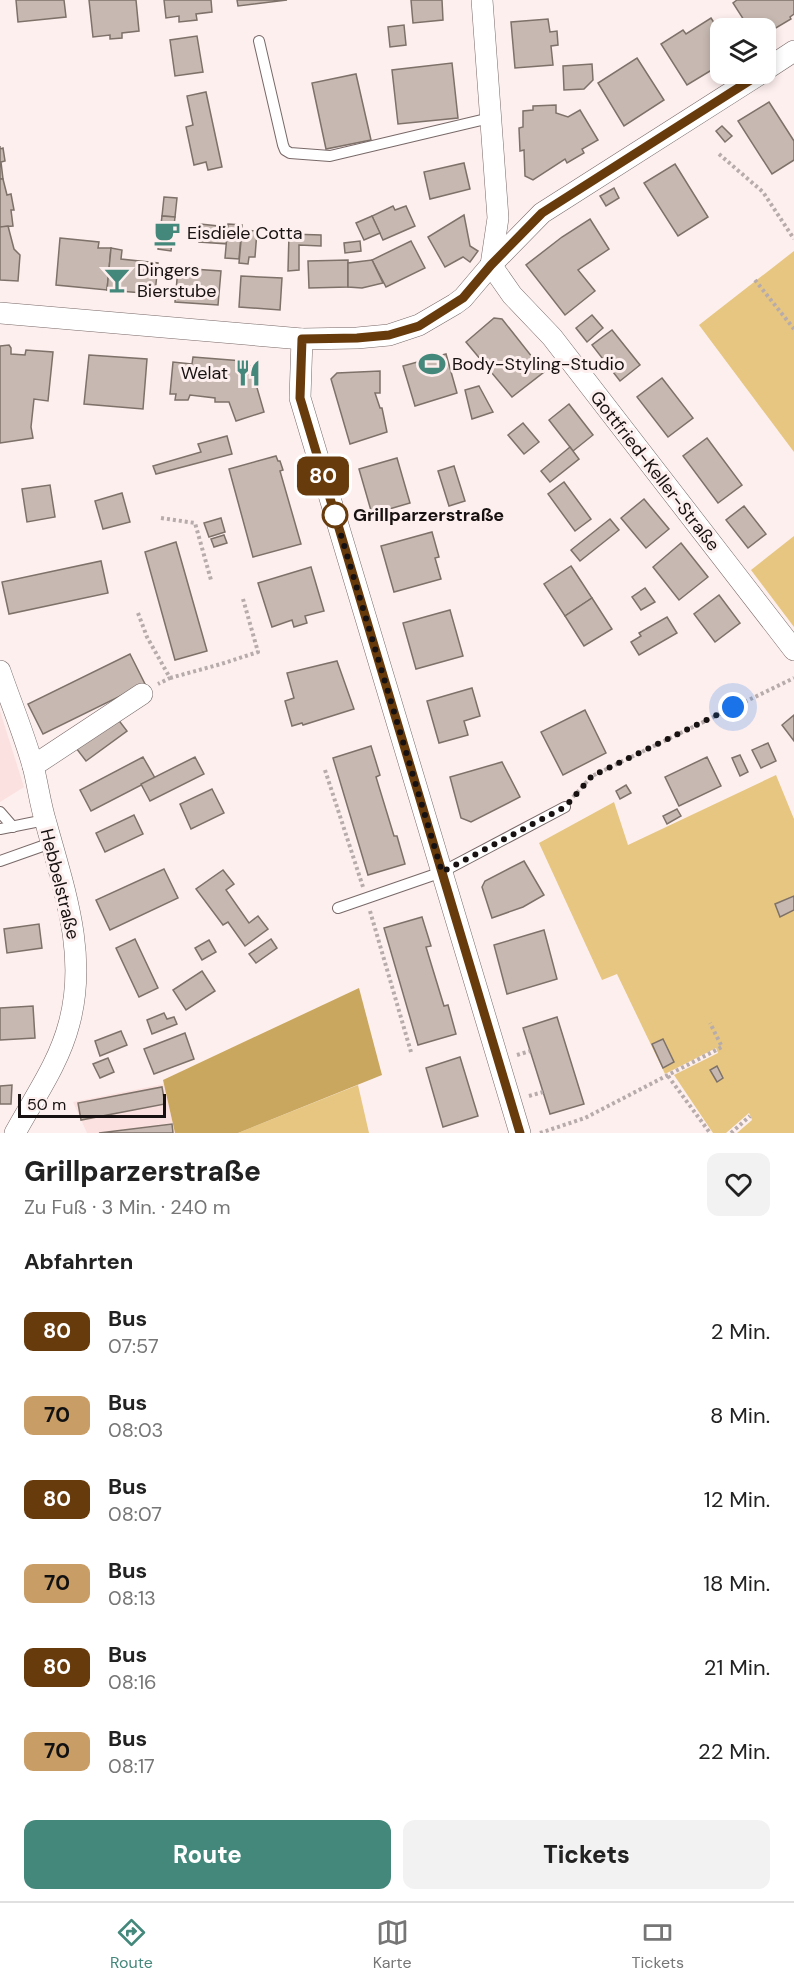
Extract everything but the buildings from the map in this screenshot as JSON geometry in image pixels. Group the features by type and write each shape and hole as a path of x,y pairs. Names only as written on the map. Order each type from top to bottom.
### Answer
{"street":[{"path":"482,0 498,218 491,265"},
{"path":"776,63 794,51"},
{"path":"0,313 302,339 389,335 419,326 463,298 491,265 542,213 744,84"},
{"name":"Gottfried-Keller-Straße","path":"491,265 512,295 557,344 794,650"},
{"path":"302,339 300,398 520,1133"},
{"name":"Hebbelstraße","path":"0,671 33,766 70,911 76,945 75,991 69,1023 58,1055 15,1133"},
{"path":"33,766 142,694"}],"lane":[{"path":"259,41 283,145 290,153 330,156 490,118"},
{"path":"338,908 442,872 565,807"},
{"path":"0,812 13,827"},
{"path":"0,829 45,820"},
{"path":"0,861 51,843"}],"path":[{"path":"719,154 763,192 794,239"},
{"path":"755,280 794,330"},
{"path":"161,518 195,523 211,580"},
{"path":"163,681 258,652 243,599"},
{"path":"138,613 147,637 170,678"},
{"path":"565,807 592,776 794,678"},
{"path":"540,1133 585,1118 722,1047 710,1023"},
{"path":"668,1076 710,1133"},
{"path":"730,1133 750,1118"}],"shaded area":[{"path":"794,251 794,452 699,325"},
{"path":"794,536 794,627 751,570"},
{"path":"0,711 24,787 0,802"},
{"path":"776,775 794,819 794,1133 737,1133 752,1120 749,1113 726,1133 713,1133 674,1075 718,1053 716,1048 665,1074 617,974 602,980 539,843 614,802 628,845"},
{"path":"359,988 382,1075 238,1133 175,1133 163,1080"},
{"path":"164,1084 175,1133 87,1133 73,1102"},
{"path":"358,1085 369,1133 238,1133"}],"bus line":[{"name":"80","path":"520,1133 300,398 302,339 389,335 419,326 463,298 491,265 542,213 744,84"}],"place":[{"name":"Eisdiele Cotta","path":"167,233"},
{"name":"Dingers Bierstube","path":"117,280"},
{"name":"Body-Styling-Studio","path":"432,364"},
{"name":"Welat","path":"248,373"},
{"name":"Grillparzerstraße","path":"335,515"}],"route":[{"path":"335,515 442,872 565,807 592,776 733,707"}]}
